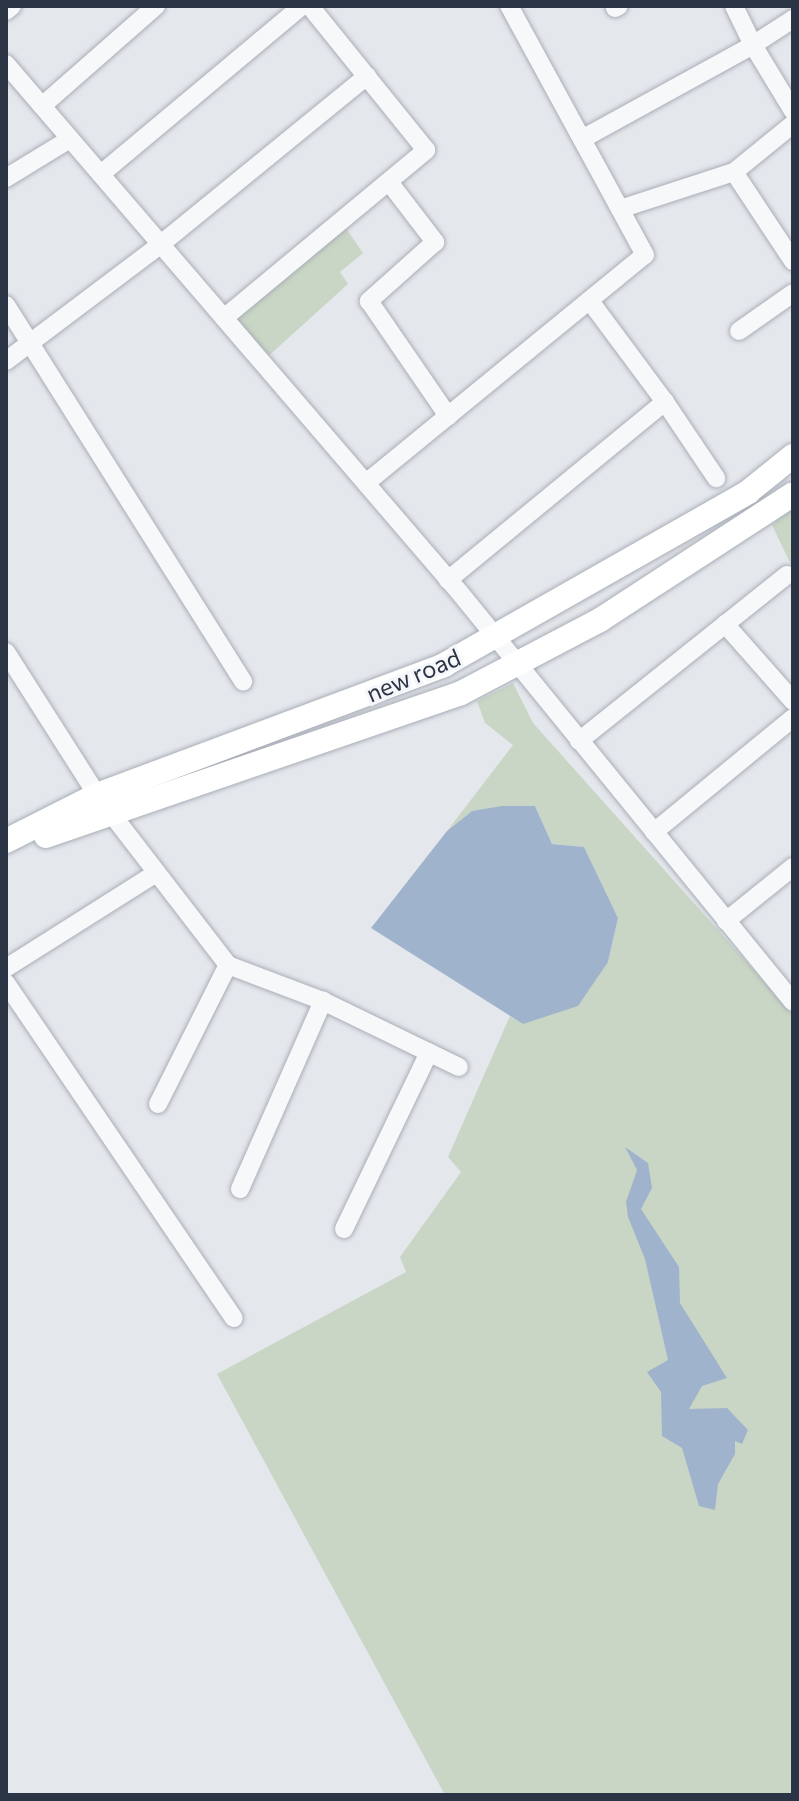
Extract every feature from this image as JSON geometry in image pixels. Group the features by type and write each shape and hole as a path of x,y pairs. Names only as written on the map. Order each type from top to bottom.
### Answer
{"main road":[{"name":"new road","path":"6,841 393,687 496,638 748,492 793,456"},
{"name":"new road","path":"6,851 104,803 409,715 600,620 793,494"}],"street":[{"path":"6,11 12,6"},
{"path":"42,106 156,6"},
{"path":"101,174 302,6"},
{"path":"224,318 426,150 310,6"},
{"path":"366,483 645,255 509,6"},
{"path":"734,6 753,45 793,111"},
{"path":"582,139 753,45 793,19"},
{"path":"6,64 448,580 793,1002"},
{"path":"6,361 161,244 367,76"},
{"path":"620,209 734,172 793,124"},
{"path":"6,178 70,139"},
{"path":"734,172 793,261"},
{"path":"389,182 435,242 369,301 448,416"},
{"path":"739,331 793,293"},
{"path":"590,301 665,402 716,478"},
{"path":"6,305 243,682"},
{"path":"448,580 665,402"},
{"path":"579,741 787,575"},
{"path":"725,624 793,701"},
{"path":"6,652 104,803 228,965 323,1001 459,1067"},
{"path":"654,832 793,718"},
{"path":"726,921 793,867"},
{"path":"6,968 156,873"},
{"path":"158,1104 228,965"},
{"path":"6,983 234,1318"},
{"path":"240,1189 323,1001"},
{"path":"344,1229 429,1052"}],"green space":[{"path":"341,221 363,253 340,272 348,284 264,360 224,318"},
{"path":"793,506 793,569 772,525"},
{"path":"513,683 533,723 793,1014 793,1795 445,1795 217,1374 406,1272 400,1257 461,1172 448,1157 510,1016 523,1024 608,962 618,918 584,847 552,844 535,806 472,811 447,831 513,745 485,723 477,701"}],"water":[{"path":"502,806 535,806 552,844 584,847 618,918 608,962 578,1006 523,1024 371,928 447,831 472,811"},
{"path":"625,1147 648,1163 652,1188 641,1209 679,1267 680,1303 727,1378 702,1386 689,1409 727,1408 748,1430 742,1444 735,1441 735,1454 718,1484 715,1510 699,1506 682,1448 662,1436 661,1392 647,1372 668,1360 645,1259 628,1217 626,1202 637,1170"}]}
